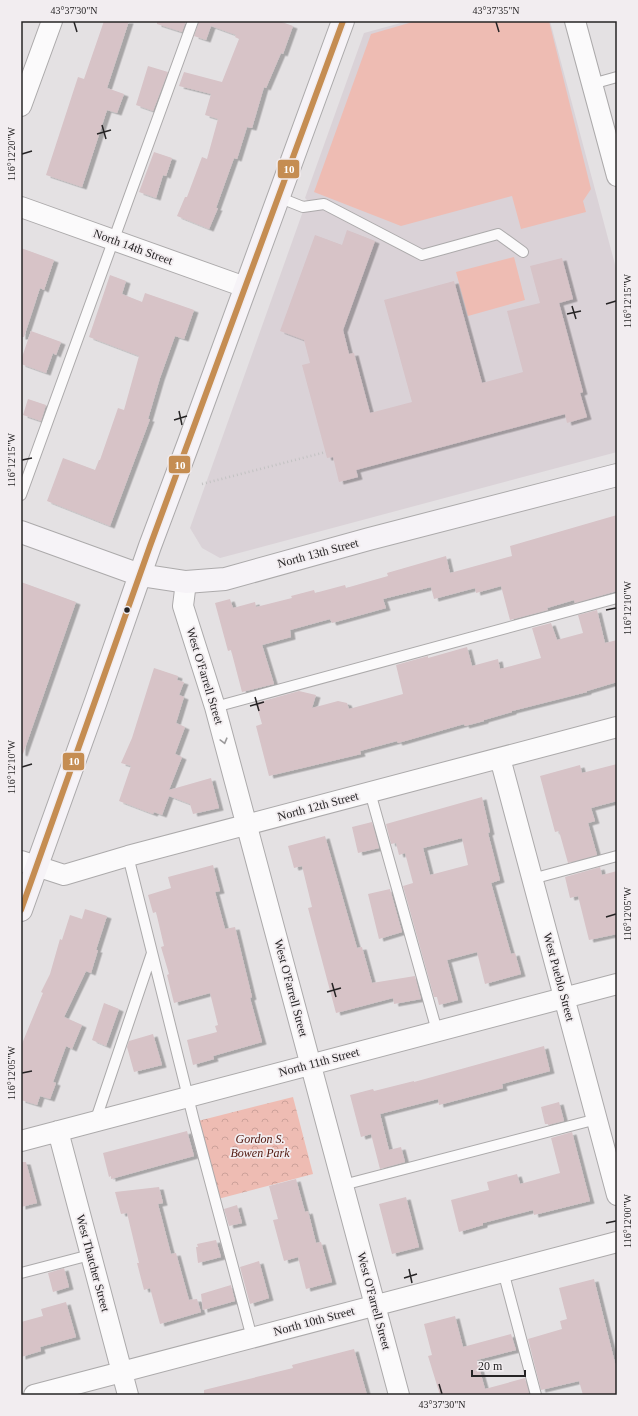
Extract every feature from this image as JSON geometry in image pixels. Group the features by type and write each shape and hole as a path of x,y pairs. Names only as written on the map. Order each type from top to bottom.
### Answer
{"street":[{"path":"21,106 52,21"},
{"path":"21,910 29,864 140,575 343,21"},
{"path":"575,21 617,176"},
{"name":"North 14th Street","path":"21,207 245,287"},
{"name":"North 13th Street","path":"21,532 140,575 186,582 225,579 376,537 617,475"},
{"name":"West O'Farrell Street","path":"186,582 184,606 215,707 247,824 399,1395"},
{"name":"North 12th Street","path":"29,864 64,875 247,824 617,727"},
{"name":"West Pueblo Street","path":"500,758 617,1195"},
{"name":"North 11th Street","path":"21,1141 617,984"},
{"name":"West Thatcher Street","path":"58,1131 128,1395"},
{"name":"North 10th Street","path":"34,1395 617,1242"}],"lane":[{"path":"21,495 193,21"},
{"path":"592,84 617,77"},
{"path":"278,197 303,207 324,204 422,255 498,234 523,252"},
{"path":"215,707 617,598"},
{"path":"370,792 437,1031"},
{"path":"128,856 188,1097 252,1338"},
{"path":"532,879 617,856"},
{"path":"95,1122 152,952"},
{"path":"343,1185 597,1119"},
{"path":"21,1273 90,1255"},
{"path":"503,1272 536,1395"}],"path":[{"path":"202,484 326,452"}],"shaded area":[{"path":"408,21 550,21 617,272 617,452 220,558 202,548 190,528 307,200 305,198 364,33"}],"green space":[{"path":"416,21 549,21 591,189 583,201 586,212 521,229 512,196 401,226 314,192 371,34"},
{"path":"514,257 525,300 468,316 456,272"},
{"name":"Gordon S. Bowen Park","path":"293,1097 313,1174 218,1199 198,1121"}],"building":[{"path":"104,21 129,21 107,88 124,94 117,113 107,110 82,187 46,175 78,77 84,79"},
{"path":"157,21 186,21 182,32 157,24"},
{"path":"199,21 279,21 293,26 283,54 281,53 266,88 264,87 252,128 247,127 237,159 234,158 216,208 218,208 209,229 177,216 185,197 187,197 202,157 207,159 218,119 205,115 211,94 179,86 184,72 222,82 239,39 235,37 236,35 211,26 206,40 194,36"},
{"path":"148,66 168,72 153,111 136,105"},
{"path":"154,152 172,158 166,176 163,175 156,198 139,192"},
{"path":"347,230 375,241 343,330 349,354 354,353 370,413 412,402 384,300 454,281 482,383 523,372 507,311 540,303 530,266 562,258 573,299 559,303 583,392 580,393 587,417 567,423 565,414 356,470 358,477 339,482 333,457 327,458 302,365 310,363 304,340 280,331 315,235 342,245"},
{"path":"21,248 54,260 44,290 40,288 24,337 21,337"},
{"path":"110,275 126,281 122,294 142,302 145,293 194,310 184,339 175,336 160,378 148,419 150,419 110,526 47,501 63,458 95,470 100,460 118,408 124,410 139,356 89,337"},
{"path":"31,331 61,342 56,355 53,353 46,373 21,364"},
{"path":"28,399 46,405 41,421 23,415"},
{"path":"617,515 617,591 575,603 574,600 547,608 548,610 510,620 501,586 476,593 475,588 434,599 431,587 383,599 386,608 332,623 330,619 290,630 291,637 262,645 274,684 242,692 231,650 228,651 215,603 230,599 233,608 255,602 256,607 292,598 291,596 314,590 315,593 345,585 346,588 388,576 387,573 446,556 450,573 512,556 510,546"},
{"path":"21,582 76,602 23,754 21,753"},
{"path":"597,610 605,643 617,640 617,682 587,692 512,711 484,721 465,726 464,724 398,743 397,741 360,751 361,754 269,776 256,726 262,724 256,703 299,691 316,695 312,708 338,701 347,703 349,709 403,694 396,665 467,647 472,666 498,659 500,669 541,658 532,628 551,623 557,640 583,633 578,615"},
{"path":"154,668 178,676 177,680 184,682 179,695 184,697 176,723 185,727 175,754 182,757 169,790 211,778 219,808 193,814 190,804 169,796 162,815 154,812 153,814 119,801 131,766 121,763 132,738"},
{"path":"617,764 617,801 591,808 595,821 588,823 597,855 568,863 559,831 555,832 540,776 580,765 582,773"},
{"path":"482,797 490,832 488,833 500,880 491,883 511,954 515,953 521,974 485,984 477,952 447,960 458,1000 439,1005 437,997 434,997 403,886 413,883 405,853 399,855 396,843 391,844 386,824","holes":["462,838 468,865 430,875 423,848"]},
{"path":"372,822 379,848 358,853 352,827"},
{"path":"325,836 357,948 362,947 372,983 415,976 421,999 394,1004 393,998 336,1013 308,908 312,907 302,866 294,868 288,846"},
{"path":"213,865 220,891 215,892 225,929 235,927 252,997 250,998 262,1042 213,1056 214,1059 193,1065 187,1040 217,1032 215,1026 218,1025 210,993 174,1003 167,975 169,974 161,947 164,946 156,912 153,913 148,895 171,888 168,877"},
{"path":"600,867 602,875 617,871 617,934 589,940 578,896 570,898 565,877"},
{"path":"390,889 402,932 379,939 368,894"},
{"path":"85,909 107,916 96,950 98,950 91,973 86,971 64,1017 82,1025 72,1049 66,1046 53,1082 56,1083 50,1099 40,1096 37,1105 21,1100 21,1046 43,993 41,992 50,974 60,939 62,940 70,915 82,919"},
{"path":"104,1003 119,1009 106,1046 92,1040"},
{"path":"153,1034 162,1065 134,1072 127,1047 129,1041"},
{"path":"544,1046 550,1071 502,1084 503,1088 439,1105 438,1099 380,1114 389,1150 401,1147 405,1162 380,1169 371,1134 361,1137 350,1095 373,1089 374,1091 414,1082"},
{"path":"559,1102 564,1121 548,1125 545,1124 541,1107"},
{"path":"187,1131 194,1156 111,1179 111,1176 109,1177 103,1153"},
{"path":"572,1132 590,1201 534,1215 533,1210 483,1223 483,1225 459,1232 451,1200 489,1190 487,1182 517,1174 520,1184 560,1173 551,1138"},
{"path":"21,1162 26,1162 37,1203 21,1207"},
{"path":"296,1179 305,1212 308,1211 316,1243 321,1242 332,1282 306,1289 298,1257 284,1261 273,1220 278,1219 269,1186"},
{"path":"159,1187 163,1203 158,1204 171,1254 176,1253 189,1300 197,1299 201,1312 160,1324 150,1288 144,1290 127,1213 121,1214 115,1192"},
{"path":"406,1197 419,1247 392,1254 379,1204"},
{"path":"237,1205 242,1223 229,1226 224,1209"},
{"path":"216,1240 221,1257 198,1263 197,1244"},
{"path":"259,1261 269,1298 250,1304 240,1267"},
{"path":"64,1268 69,1287 53,1292 48,1273"},
{"path":"594,1279 617,1371 617,1395 583,1395 579,1381 541,1390 528,1339 562,1329 560,1321 567,1319 559,1288"},
{"path":"231,1285 235,1301 203,1310 201,1294"},
{"path":"66,1302 76,1337 40,1347 41,1351 21,1357 21,1322 43,1316 41,1309"},
{"path":"455,1316 463,1347 511,1334 516,1350 477,1360 485,1389 525,1378 529,1393 523,1395 440,1395 428,1356 432,1355 424,1324"},
{"path":"354,1349 367,1395 204,1395 204,1390 293,1368 292,1365"}],"transit line":[{"name":"10","path":"21,910 150,546 343,21"}]}
